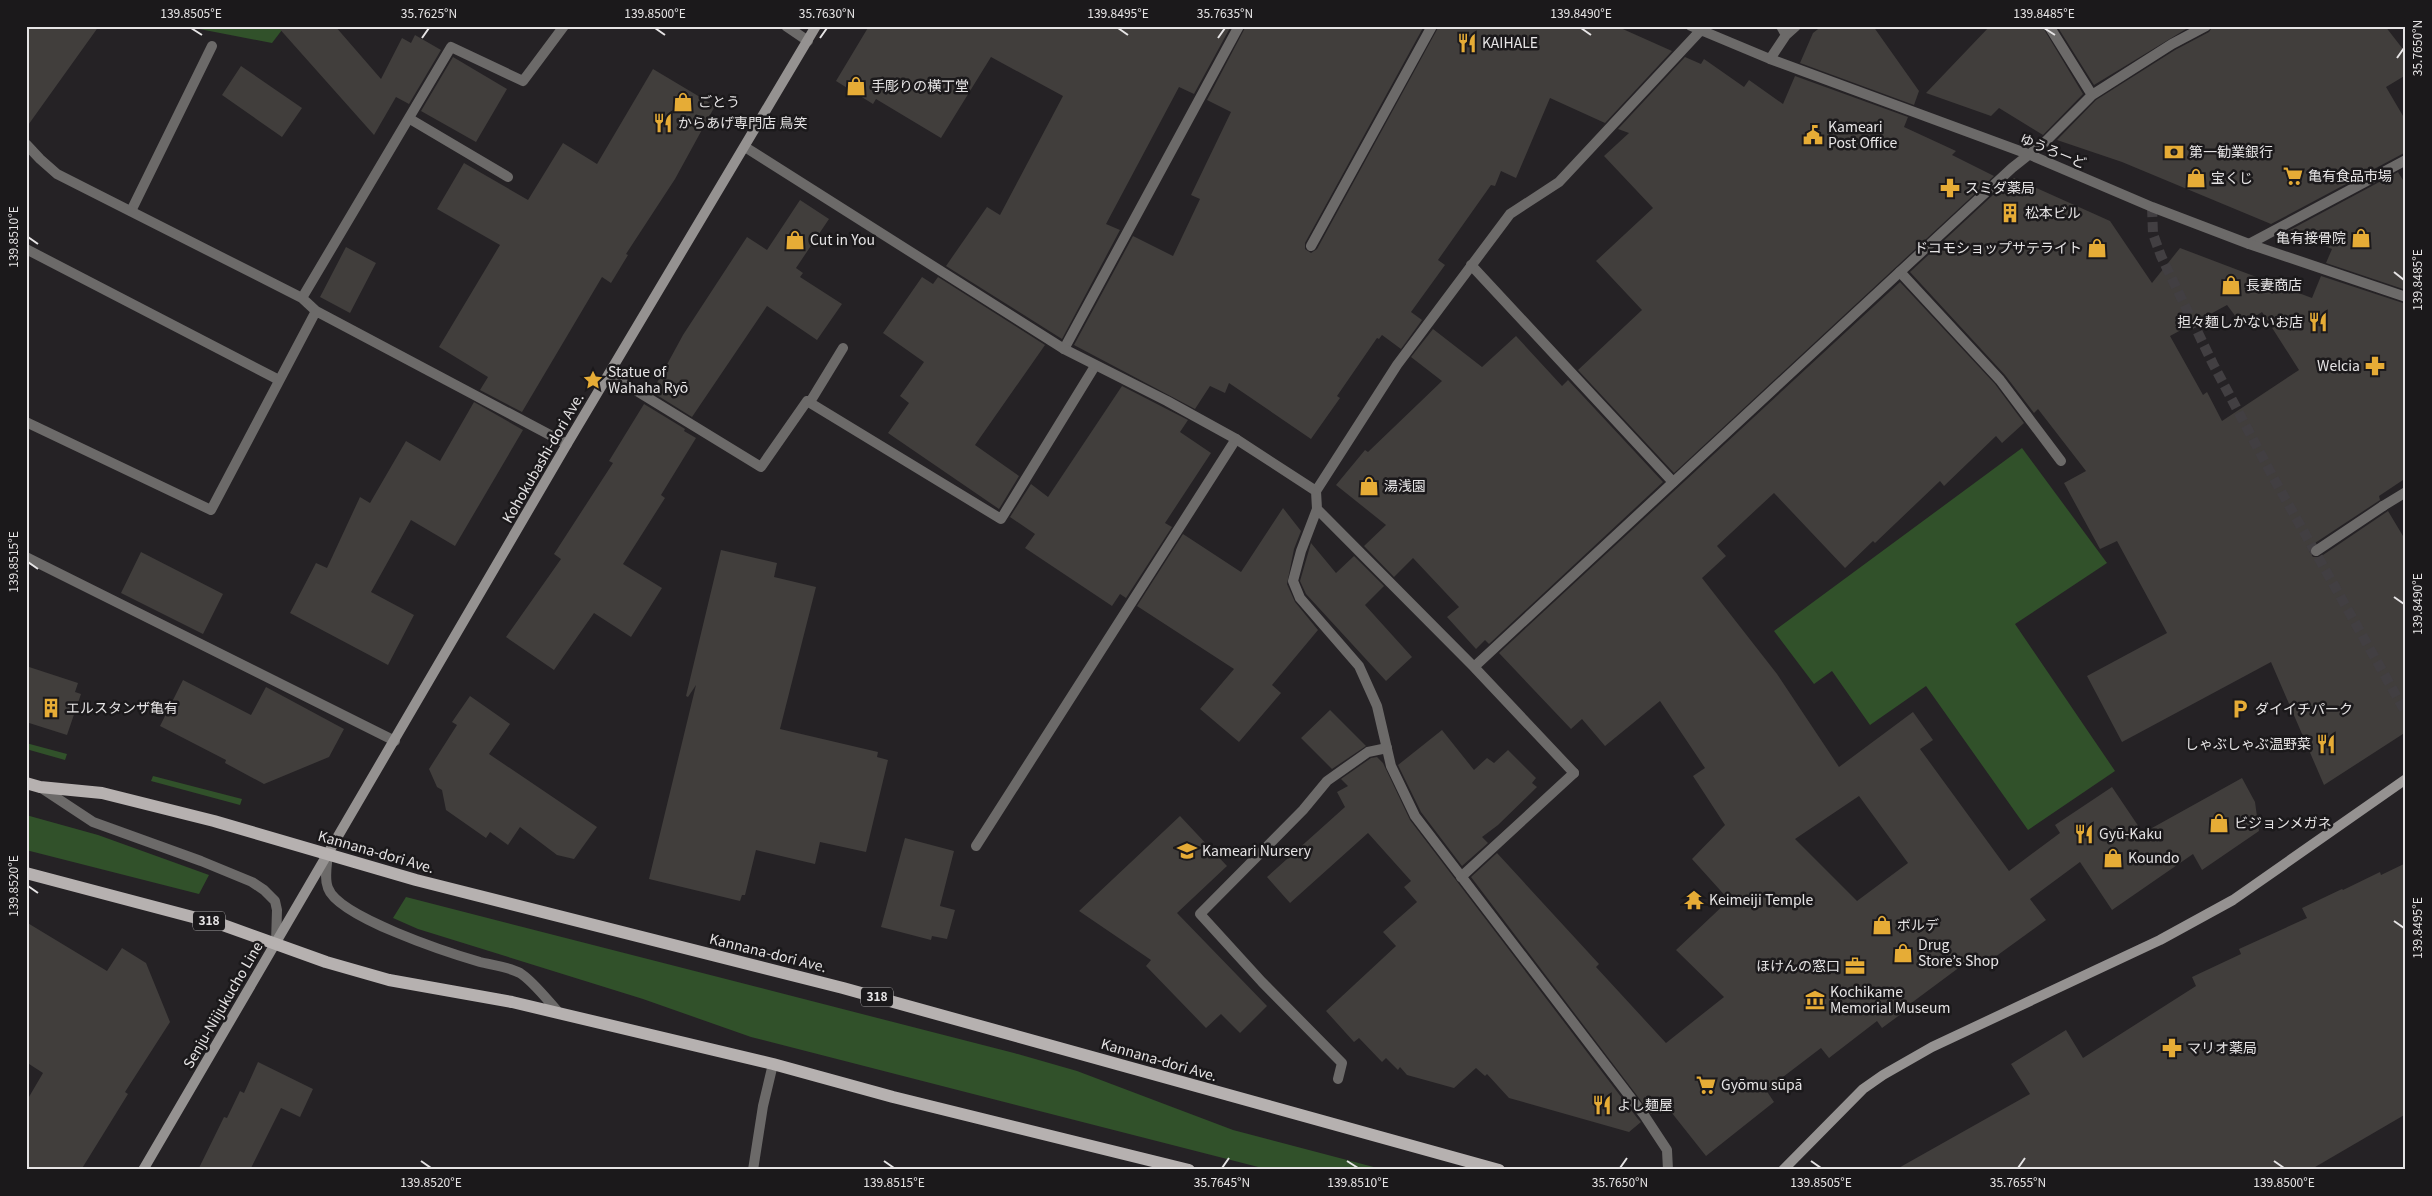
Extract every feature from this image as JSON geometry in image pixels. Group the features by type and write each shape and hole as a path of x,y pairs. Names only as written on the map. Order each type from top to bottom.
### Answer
{"main road":[{"name":"Kohokubashi-dori Ave.","path":"328,854 567,444 816,26"},
{"path":"1783,1170 1863,1089 1882,1076 1940,1043 2160,940 2233,900 2406,779"},
{"name":"Kannana-dori Ave.","path":"26,783 40,787 102,793 214,821 416,880 843,988 1499,1170"},
{"name":"Senju-Niijukucho Line","path":"143,1170 328,854"},
{"name":"318","path":"26,873 188,915 276,943 326,962 389,980 512,1002 773,1064 893,1097 1189,1170"}],"street":[{"path":"302,298 451,47 523,81 564,26"},
{"path":"786,26 808,41"},
{"path":"1064,349 1239,26"},
{"path":"1311,246 1432,26"},
{"path":"1770,59 1783,30 1796,26"},
{"path":"2049,26 2092,95"},
{"path":"1474,667 2028,154 2045,142 2092,95 2172,44 2206,26"},
{"path":"1668,1170 1667,1150 1644,1115 1461,878 1416,816 1391,766 1377,706 1359,666 1300,598 1293,581 1301,551 1317,509 1316,491 1397,365 1510,214 1559,182 1696,28"},
{"name":"ゆうろーど","path":"1696,28 1770,59 2028,154 2152,207 2249,244 2406,298"},
{"path":"131,211 212,46"},
{"path":"410,119 508,177"},
{"path":"26,144 57,174 302,298 316,311 567,444"},
{"path":"745,147 1064,349 1167,401 1236,440 1316,491"},
{"path":"2249,244 2406,160"},
{"path":"26,249 279,380"},
{"path":"1472,265 1673,482"},
{"path":"1900,272 2000,380 2061,461"},
{"path":"26,422 211,510 316,311"},
{"path":"609,374 761,467 807,401 810,402 843,348"},
{"path":"810,402 1001,520 1095,366"},
{"path":"976,846 1236,440"},
{"path":"2316,552 2406,492"},
{"path":"1317,509 1474,667 1574,773 1461,878"},
{"path":"26,556 395,741"},
{"path":"1338,1079 1342,1062 1262,982 1200,914 1303,810 1327,782 1368,752 1387,748"},
{"path":"40,787 93,822 200,860 252,882 275,901 277,910 276,943"},
{"path":"328,854 326,878 328,888 344,908 377,924 445,950 520,973 561,1014"},
{"path":"753,1170 763,1106 773,1064"}],"green space":[{"path":"184,26 285,26 272,43"},
{"path":"2022,448 2107,563 2015,624 2115,771 2028,830 1926,686 1870,725 1832,671 1814,684 1774,631"},
{"path":"26,743 67,754 65,760 26,749"},
{"path":"153,776 242,799 240,805 151,781"},
{"path":"26,815 98,835 209,875 199,894 26,850"},
{"path":"406,897 1014,1053 1077,1071 1233,1130 1385,1170 1270,1170 751,1037 643,999 418,929 393,918"}],"building":[{"path":"26,26 99,26 26,128"},
{"path":"277,26 335,26 381,79 402,38 411,43 415,35 441,50 409,104 396,97 374,135"},
{"path":"869,26 1231,26 1194,94 1179,87 1106,224 1120,230 1062,339 946,266 987,207 1000,215 1063,96 991,57 941,138 876,99 873,104 836,81"},
{"path":"1246,26 1424,26 1305,243 1305,249 1311,253 1317,249 1439,26 1616,26 1672,51 1605,123 1550,98 1516,178 1501,171 1495,186 1491,185 1438,260 1445,265 1411,312 1422,320 1401,349 1382,335 1379,339 1377,338 1337,396 1340,398 1311,439 1229,383 1225,393 1210,386 1195,409 1074,345 1133,236 1173,256 1200,199 1191,195 1231,112 1207,100"},
{"path":"1822,26 1873,26 1919,91 1914,105 1800,63 1813,33"},
{"path":"1990,26 2042,26 2083,94 2043,135 1999,108 1991,116 1926,93"},
{"path":"2057,26 2191,26 2094,85"},
{"path":"2213,26 2385,26 2406,53 2406,75 2386,87 2406,121 2406,152 2271,224 2122,162 2057,140 2096,100 2175,50 2209,32"},
{"path":"453,57 507,89 476,142 421,111"},
{"path":"1685,57 1701,64 1704,59 1744,87 1749,80 1783,104 1795,76 1908,117 1904,127 1956,151 1952,155 1994,176 1674,473 1578,370 1642,310 1596,261 1653,208 1604,156 1629,133 1618,129"},
{"path":"241,66 302,108 282,137 222,95"},
{"path":"653,69 715,106 675,179 626,254 628,255 611,283 602,277 522,412 480,390 488,377 439,347 500,245 437,209 464,163 528,200 563,143 597,164"},
{"path":"2398,172 2406,185 2406,290 2326,263 2332,249 2288,231"},
{"path":"2014,178 2110,221 2152,283 2180,248 2312,298 2321,276 2406,304 2406,478 2379,496 2380,500 2312,545 2309,551 2313,557 2320,557 2388,511 2406,541 2406,732 2324,785 2271,662 2122,742 2087,676 2167,633 2117,541 2100,549 2064,483 2086,471 2038,409 2034,413 2005,375 1910,272 2007,182 2009,183","holes":["2227,305 2242,325 2262,312 2299,370 2222,421 2207,392 2203,395 2170,336"]},
{"path":"800,200 829,219 796,268 803,273 800,277 842,304 817,340 767,306 692,417 652,392 683,335 747,237 767,250"},
{"path":"346,247 376,263 350,313 320,297"},
{"path":"922,277 933,284 938,277 1045,345 975,445 1019,476 999,509 888,433 909,403 900,396 924,362 883,333"},
{"path":"1900,282 1995,384 2024,423 2002,443 1996,436 1944,486 1940,481 1875,543 1873,541 1845,568 1774,493 1717,546 1726,556 1702,578 1777,674 1839,767 1913,712 1933,740 1920,749 2009,871 2060,833 2055,825 2112,787 2143,833 2242,778 2255,802 2259,831 2202,870 2193,854 2112,910 2080,862 2030,899 2046,920 1984,965 1976,955 1910,1004 1912,1006 1882,1028 1877,1021 1829,1058 1821,1048 1766,1090 1774,1102 1706,1156 1664,1103 1651,1114 1471,877 1497,853 1599,964 1596,967 1666,1043 1724,997 1676,950 1729,900 1692,859 1725,825 1693,776 1705,768 1660,701 1605,746 1582,719 1571,729 1499,653","holes":["1859,796 1908,863 1857,901 1795,839"]},
{"path":"1433,329 1482,367 1516,336 1562,386 1568,380 1663,482 1489,644 1485,640 1476,649 1447,617 1459,607 1413,558 1394,577 1364,546 1386,525 1336,485 1365,450 1368,452 1442,381 1411,357"},
{"path":"1122,386 1188,420 1180,432 1211,453 1165,523 1172,527 1126,598 1120,594 1112,606 1025,548 1035,534 1010,517 1031,484 1048,497"},
{"path":"474,402 523,430 455,546 411,520 371,592 414,615 388,665 290,613 316,563 327,568 360,497 370,503 406,441 440,461"},
{"path":"644,404 685,429 684,431 696,438 661,495 665,498 623,564 662,588 631,637 594,613 554,670 506,637 561,559 554,554 613,463 609,461"},
{"path":"1283,508 1301,531 1294,549 1287,584 1295,602 1318,630 1272,685 1281,693 1239,742 1200,709 1234,669 1137,606 1183,534 1241,572"},
{"path":"1311,543 1336,573 1354,556 1384,586 1365,605 1412,657 1386,681 1306,594 1300,581"},
{"path":"721,550 777,563 774,577 816,587 780,729 878,752 877,757 888,760 866,852 820,842 815,864 756,850 745,895 742,895 740,901 649,879 696,685 688,697 686,696"},
{"path":"141,552 223,594 203,634 121,593"},
{"name":"エルスタンザ亀有","path":"26,666 78,683 75,692 81,694 67,735 26,722"},
{"path":"183,680 251,715 266,687 344,729 329,757 264,784 225,763 226,760 160,726"},
{"path":"470,696 510,724 489,754 597,827 574,859 557,855 520,827 508,845 490,832 486,838 446,810 442,790 437,787 429,769 457,725 452,722"},
{"path":"1330,710 1366,746 1332,769 1301,738"},
{"path":"1442,730 1474,770 1487,758 1494,763 1508,750 1536,778 1532,783 1537,787 1498,825 1482,837 1488,843 1462,866 1421,812 1398,765"},
{"path":"1377,757 1383,763 1410,820 1641,1122 1629,1132 1509,1098 1487,1074 1485,1076 1476,1068 1454,1088 1407,1075 1400,1067 1398,1070 1386,1058 1382,1062 1359,1038 1354,1042 1326,1011 1396,946 1383,932 1417,902 1404,887 1411,881 1368,833 1290,903 1267,877 1345,807 1337,792 1348,786 1341,779 1371,758"},
{"path":"1180,816 1227,866 1177,913 1267,1006 1240,1033 1221,1014 1206,1028 1146,966 1151,960 1079,911"},
{"path":"905,838 954,851 940,906 955,910 947,939 932,936 931,940 881,927"},
{"path":"2406,863 2406,1114 2310,1170 1895,1170 2030,1094 2011,1064 2066,1030 2083,1058 2196,986 2192,977 2241,954 2239,949 2307,918 2302,908 2380,872 2381,875"},
{"path":"26,922 107,971 122,948 146,963 170,1022 125,1092 128,1094 81,1170 26,1170 26,1102 43,1073 26,1062"},
{"path":"258,1062 313,1089 300,1117 281,1108 250,1170 198,1170 224,1117 227,1118 240,1091 244,1093"}],"tunnel":[{"path":"2152,207 2153,234 2161,256 2213,364 2273,477 2406,713"}],"place":[{"name":"KAIHALE","path":"1467,43"},
{"name":"手彫りの横丁堂","path":"856,86"},
{"name":"ごとう","path":"683,102"},
{"name":"からあげ専門店 鳥笑","path":"663,123"},
{"name":"Kameari Post Office","path":"1813,135"},
{"name":"第一勧業銀行","path":"2174,152"},
{"name":"亀有食品市場","path":"2293,176"},
{"name":"宝くじ","path":"2196,178"},
{"name":"スミダ薬局","path":"1950,188"},
{"name":"松本ビル","path":"2010,213"},
{"name":"亀有接骨院","path":"2361,238"},
{"name":"Cut in You","path":"795,240"},
{"name":"ドコモショップサテライト","path":"2097,248"},
{"name":"長妻商店","path":"2231,285"},
{"name":"担々麺しかないお店","path":"2318,322"},
{"name":"Welcia","path":"2375,366"},
{"name":"Statue of Wahaha Ryō","path":"593,380"},
{"name":"湯浅園","path":"1369,486"},
{"name":"エルスタンザ亀有","path":"51,708"},
{"name":"ダイイチパーク","path":"2240,709"},
{"name":"しゃぶしゃぶ温野菜","path":"2326,744"},
{"name":"ビジョンメガネ","path":"2219,823"},
{"name":"Gyū-Kaku","path":"2084,834"},
{"name":"Kameari Nursery","path":"1187,851"},
{"name":"Koundo","path":"2113,858"},
{"name":"Keimeiji Temple","path":"1694,900"},
{"name":"ボルデ","path":"1882,925"},
{"name":"Drug Store’s Shop","path":"1903,953"},
{"name":"ほけんの窓口","path":"1855,966"},
{"name":"Kochikame Memorial Museum","path":"1815,1000"},
{"name":"マリオ薬局","path":"2172,1048"},
{"name":"Gyōmu sūpā","path":"1706,1085"},
{"name":"よし麺屋","path":"1602,1105"}]}
